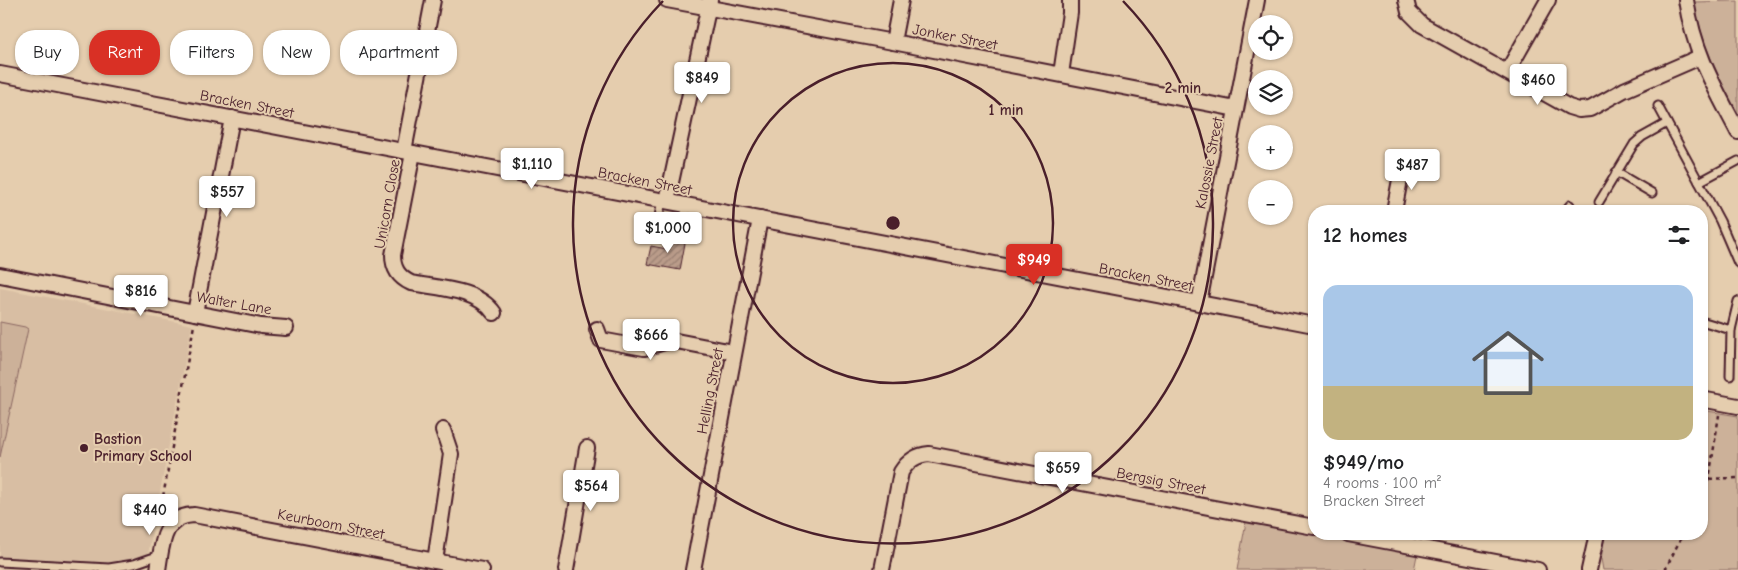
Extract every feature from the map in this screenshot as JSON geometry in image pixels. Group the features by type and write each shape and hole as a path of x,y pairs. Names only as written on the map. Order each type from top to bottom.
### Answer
{"street":[{"name":"Unicorn Close","path":"433,0 393,254 395,268 402,278 411,283 477,298 489,306 494,313"},
{"name":"Jonker Street","path":"667,0 709,4 1236,109"},
{"path":"893,42 901,0"},
{"path":"1061,74 1070,13 1070,0"},
{"name":"Kalossie Street","path":"1199,303 1257,0"},
{"path":"1406,0 1409,12 1417,21 1569,107 1584,110 1590,109 1624,90 1700,57"},
{"path":"1507,72 1548,0"},
{"path":"1686,0 1691,28 1700,57 1738,132"},
{"path":"664,201 709,4"},
{"name":"Bracken Street","path":"0,74 1308,324"},
{"path":"195,313 232,118"},
{"path":"1395,205 1403,164"},
{"name":"Helling Street","path":"693,570 733,352 760,219"},
{"name":"Walter Lane","path":"0,275 261,326 286,328"},
{"path":"597,329 601,340 644,348 671,340 733,352"},
{"path":"1708,400 1738,406"},
{"path":"435,561 451,454 443,430"},
{"path":"566,570 587,448"},
{"name":"Bergsig Street","path":"882,570 901,472 913,458 929,454 1308,526"},
{"name":"Keurboom Street","path":"161,554 165,534 175,520 186,515 194,515 482,570"},
{"path":"1380,540 1538,570"},
{"path":"1589,570 1595,540"},
{"path":"158,570 161,554"}],"lane":[{"path":"1658,106 1731,244 1738,263"},
{"path":"1599,202 1634,144 1642,137 1667,123"},
{"path":"1699,182 1738,161"},
{"path":"1616,172 1652,193"},
{"path":"664,201 658,222 661,230 674,232 680,229 687,205"},
{"path":"1730,376 1731,330 1738,301"},
{"path":"1708,323 1731,330"},
{"path":"0,562 109,568 134,564 161,554"}],"path":[{"path":"163,497 195,313"},
{"path":"1720,403 1709,479 1738,478"},
{"path":"1665,570 1680,540"}],"shaded area":[{"path":"1738,1 1738,114 1724,87 1701,32 1694,2"},
{"name":"Bastion Primary School","path":"0,288 192,325 145,570 0,570"},
{"path":"0,322 28,329 0,457"},
{"path":"1708,411 1738,416 1738,570 1603,570 1601,559 1604,540 1708,540"},
{"path":"1246,522 1308,534 1308,540 1339,540 1417,555 1414,570 1237,570"}],"building":[{"path":"669,237 686,238 680,270 647,264 651,246 667,249"}],"place":[{"name":"Bastion Primary School","path":"84,448"}]}
